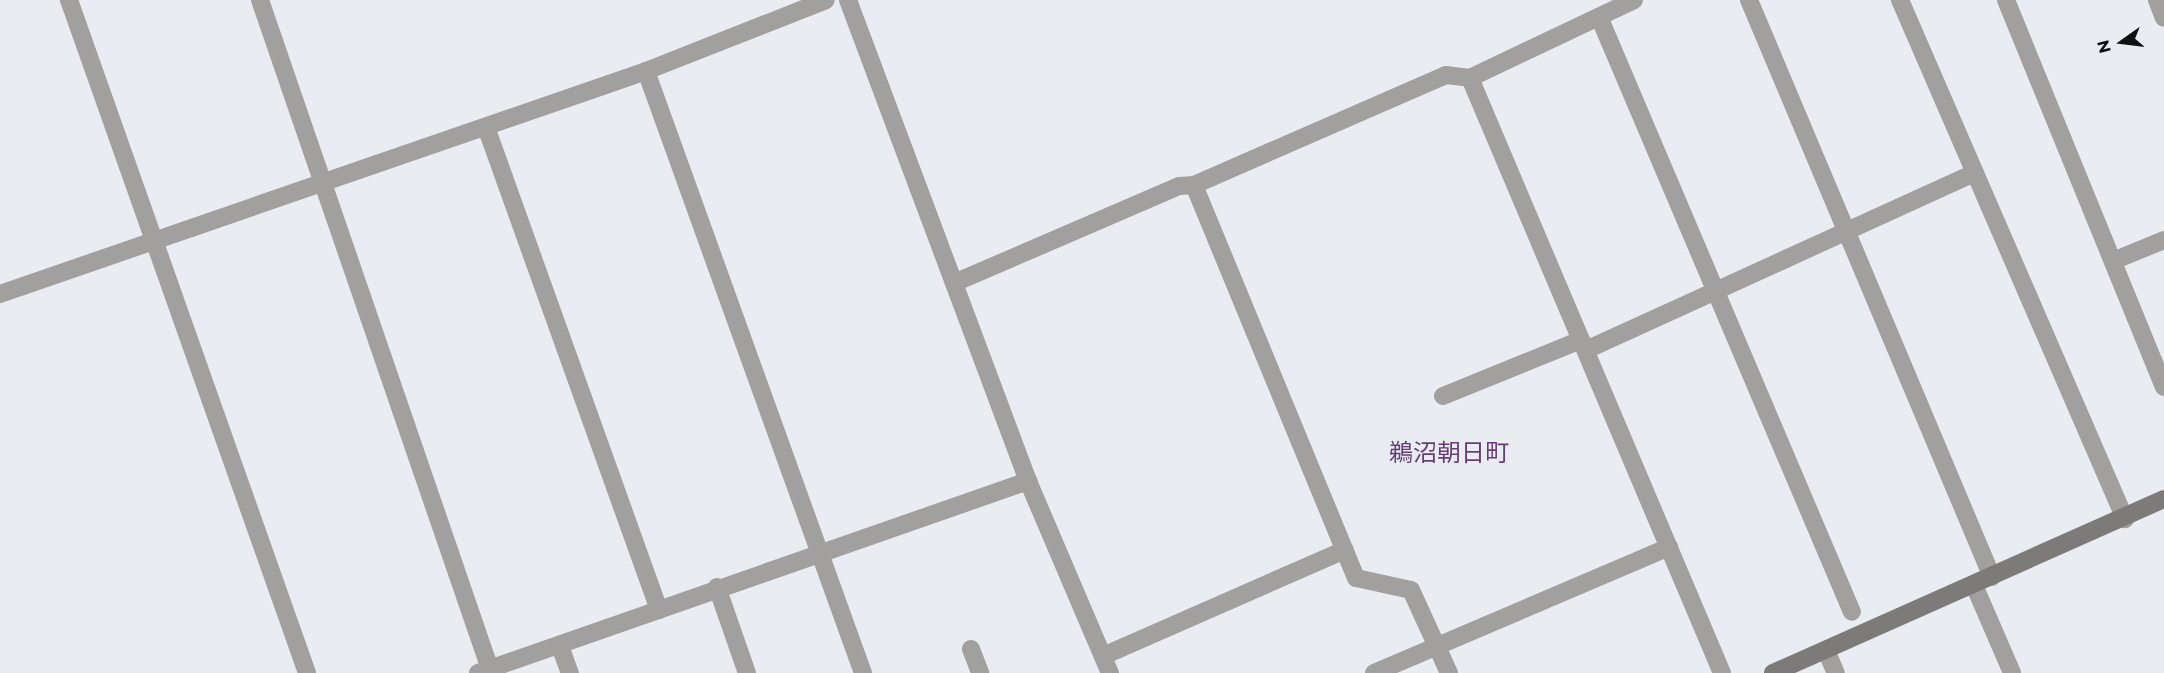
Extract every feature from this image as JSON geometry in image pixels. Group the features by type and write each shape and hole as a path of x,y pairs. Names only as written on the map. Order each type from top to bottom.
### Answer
{"street":[{"path":"69,0 307,673"},
{"path":"260,0 484,671 560,646 717,587 1028,481"},
{"path":"0,294 154,239 486,127 646,70 826,0"},
{"path":"848,0 1028,481 1107,665 1345,550"},
{"path":"954,283 1179,186 1194,186 1446,75 1470,78 1600,19 1634,0"},
{"path":"1749,0 1992,577"},
{"path":"1900,0 2125,519"},
{"path":"2006,0 2164,387"},
{"path":"2157,0 2164,18"},
{"path":"1600,19 1852,612"},
{"path":"646,70 863,673"},
{"path":"1470,78 1722,673"},
{"path":"486,127 658,610"},
{"path":"1443,396 1584,345 1716,293 1975,173"},
{"path":"1194,186 1356,578 1412,590 1449,673"},
{"path":"2113,261 2164,240"},
{"path":"1773,673 2125,519 2164,499"},
{"path":"1374,673 1669,547"},
{"path":"1974,585 2012,673"},
{"path":"717,587 747,673"},
{"path":"560,646 570,673"},
{"path":"971,649 980,673"},
{"path":"1826,650 1836,673"}],"district":[{"name":"鵜沼朝日町","path":"1449,453"}]}
